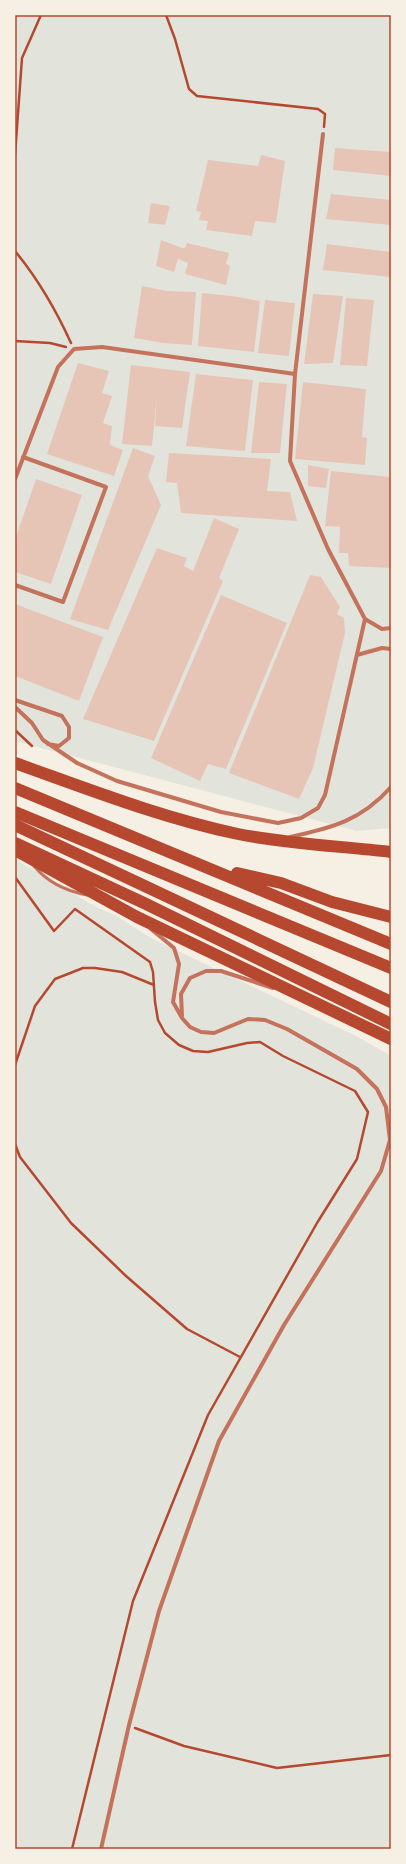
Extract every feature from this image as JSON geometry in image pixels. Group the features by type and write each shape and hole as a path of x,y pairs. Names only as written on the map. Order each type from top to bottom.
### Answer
{"highway":[{"path":"15,763 184,820 237,834 274,840 391,852"},
{"path":"15,788 204,865 391,944"},
{"path":"15,812 391,968"},
{"path":"15,825 46,838 391,1002"},
{"path":"46,838 77,848 141,873 222,907 249,910"},
{"path":"15,842 144,903 391,1024"},
{"path":"334,846 391,844"},
{"path":"15,850 29,860 136,917 391,1039"},
{"path":"204,865 281,883 332,902 391,917"}],"street":[{"path":"323,134 295,374 290,461 328,549 365,619 382,629 391,628"},
{"path":"15,478 58,367 74,349 102,347 295,374"},
{"path":"15,585 63,602 106,488 23,457"},
{"path":"15,707 32,723 43,740 48,744 77,762 117,782 221,812 271,822 278,823 301,818 318,808 326,795 365,619"},
{"path":"357,655 382,648 391,649"},
{"path":"15,700 62,716 69,727 69,738 59,746 48,744"},
{"path":"274,840 329,828 343,822 356,816 382,798 391,788"},
{"path":"101,1849 129,1725 159,1611 220,1442 284,1325 381,1171 390,1140 386,1107 377,1088 357,1069 287,1029 265,1020 248,1019 214,1033 201,1032 190,1027 182,1018 173,1002 179,964 174,948 136,917"},
{"path":"182,1018 181,994 190,978 206,971 221,971 314,1002"}],"path":[{"path":"15,155 22,58 41,15"},
{"path":"166,15 175,39 189,89 197,96 318,109 325,114 323,134"},
{"path":"15,251 51,303 74,349"},
{"path":"15,341 50,343 74,349"},
{"path":"15,730 32,746"},
{"path":"15,877 54,930 75,909 150,962 153,972 158,1020 165,1033 179,1045 193,1050 208,1052 247,1043 260,1042 283,1056 355,1091 368,1112 357,1159 317,1223 208,1415 133,1602 72,1849"},
{"path":"15,1065 35,1006 55,979 83,968 95,968 122,972 154,985"},
{"path":"15,1144 20,1157 71,1223 126,1276 187,1329 240,1357"},
{"path":"129,1725 184,1746 277,1768 391,1755"}],"shaded area":[{"path":"15,15 391,15 391,828 357,831 15,741"},
{"path":"15,859 96,907 115,915 151,938 356,1036 391,1056 391,1849 15,1849"}],"building":[{"path":"335,148 391,152 391,176 333,170"},
{"path":"261,155 285,161 276,223 255,221 252,236 206,230 208,221 199,220 201,212 196,211 208,160 258,166"},
{"path":"331,194 391,200 391,225 326,219"},
{"path":"151,203 170,206 165,225 148,223"},
{"path":"161,240 182,248 185,248 187,243 229,253 226,264 230,266 226,285 185,274 188,263 178,259 174,272 156,266"},
{"path":"327,244 391,252 391,277 323,270"},
{"path":"142,286 167,291 196,292 192,345 163,343 134,338"},
{"path":"202,293 260,301 254,352 198,346"},
{"path":"313,294 343,296 333,363 304,364"},
{"path":"346,298 374,300 367,366 340,365"},
{"path":"265,300 295,303 289,356 258,353"},
{"path":"78,363 109,371 102,393 112,396 103,423 112,426 110,445 123,450 114,476 47,454"},
{"path":"131,365 190,372 182,428 155,426 157,395 152,446 122,444"},
{"path":"196,374 253,380 245,451 186,446"},
{"path":"259,382 287,384 280,453 251,453"},
{"path":"303,382 366,389 362,437 367,438 365,465 295,459"},
{"path":"133,448 155,456 148,476 161,505 108,630 70,619"},
{"path":"169,453 271,459 267,491 290,492 297,521 181,513 177,483 166,482"},
{"path":"308,465 329,469 326,488 308,486"},
{"path":"331,471 391,477 391,568 349,566 348,553 339,553 340,527 325,526"},
{"path":"36,479 82,495 51,584 15,572 15,540"},
{"path":"214,518 239,529 219,578 223,581 154,741 83,719 157,548 187,558 184,566 193,571"},
{"path":"310,575 321,577 340,607 337,614 344,618 345,633 313,768 299,799 229,773"},
{"path":"221,595 287,623 226,769 208,764 200,781 151,758"},
{"path":"15,604 103,637 79,701 15,676"}]}
